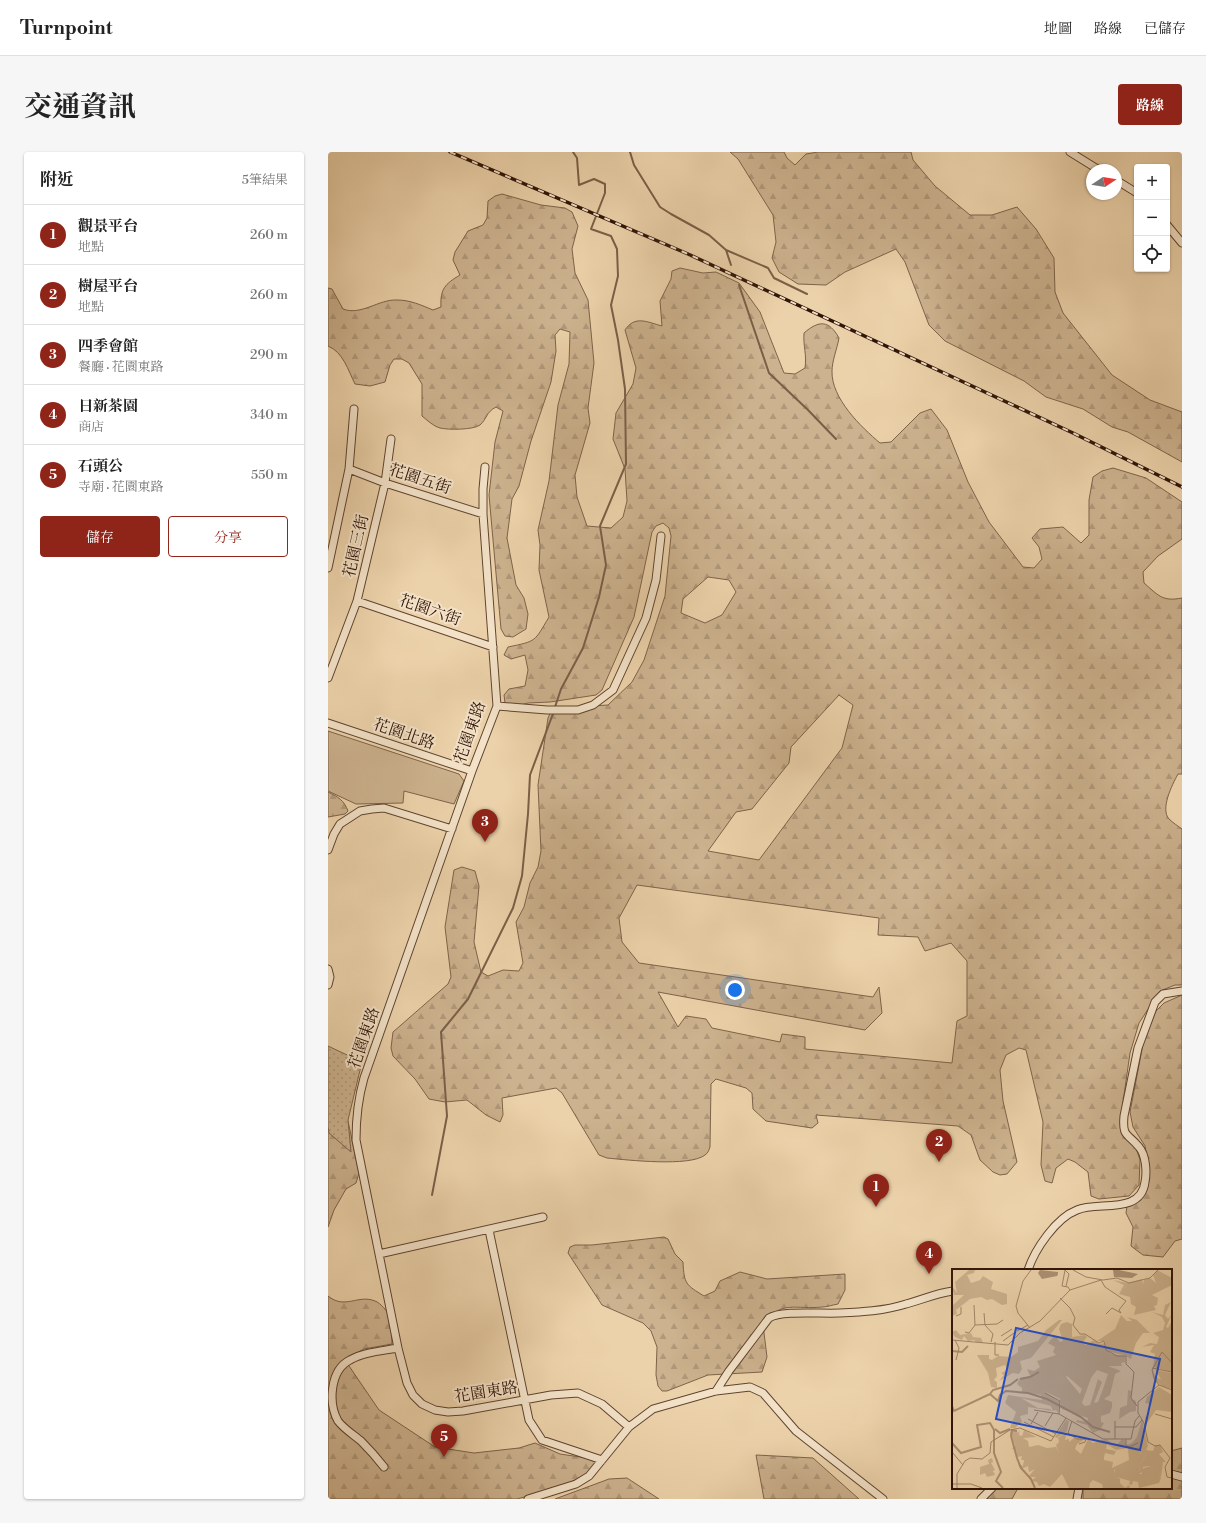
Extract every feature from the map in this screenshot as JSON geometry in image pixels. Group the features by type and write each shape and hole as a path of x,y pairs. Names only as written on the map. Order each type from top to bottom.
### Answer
{"street":[{"path":"1070,152 1089,164"},
{"path":"1122,184 1134,192"},
{"path":"1170,229 1182,243"},
{"path":"328,568 349,469 354,409"},
{"name":"花園三街","path":"328,678 357,600 385,483 391,439"},
{"name":"花園東路","path":"485,466 482,489 483,514 497,706 472,771 358,1097 356,1140 398,1348 412,1395 422,1404 435,1410 448,1412 462,1411 551,1395 578,1393 602,1404 629,1427"},
{"name":"花園五街","path":"349,469 385,483 483,514"},
{"path":"497,706 565,711 578,710 593,705 613,690 646,618 656,580 660,536"},
{"name":"花園六街","path":"357,600 493,647"},
{"name":"花園北路","path":"328,723 472,771"},
{"path":"328,850 334,834 340,824 360,811 372,808 384,808 452,829"},
{"path":"328,969 330,977 328,985"},
{"path":"1028,1269 1034,1254 1048,1234 1070,1213 1079,1209 1113,1206 1133,1202 1144,1189 1146,1181 1144,1157 1140,1147 1127,1135 1123,1128 1124,1116 1138,1048 1155,1002 1163,994 1182,991"},
{"path":"379,1254 543,1217"},
{"path":"489,1230 529,1420 542,1440 602,1460"},
{"path":"716,1391 729,1370 769,1318 773,1315 785,1313 820,1314 868,1312 890,1309 940,1292 952,1291"},
{"path":"384,1467 363,1443 339,1421 333,1409 331,1396 333,1384 340,1369 348,1361 358,1356 398,1348"},
{"path":"528,1499 576,1484 589,1476 629,1427 653,1409 716,1391 750,1387 763,1393 796,1431 883,1499"},
{"path":"1172,1474 1182,1477"},
{"path":"981,1499 991,1489"},
{"path":"1077,1499 1079,1489"}],"green space":[{"path":"730,152 784,152 787,158 795,165 806,154 818,152 911,152 913,160 935,186 970,215 992,215 1017,207 1036,229 1054,258 1055,292 1063,313 1112,375 1150,400 1182,412 1182,462 1128,432 1112,427 1083,409 1046,397 1024,381 945,341 929,325 905,262 896,249 845,272 826,285 798,284 779,272 772,258 776,242 773,215 738,159"},
{"path":"502,194 541,205 565,208 572,212 578,226 572,249 575,273 588,300 594,363 588,408 590,423 575,475 577,497 587,526 611,528 623,517 627,501 625,469 613,439 616,413 633,384 636,368 625,330 633,322 637,321 662,326 660,301 671,279 672,271 680,268 703,273 716,272 739,283 760,312 784,373 795,374 805,368 806,359 804,333 819,324 827,325 831,328 839,338 832,371 836,391 848,411 864,429 880,443 891,442 920,413 931,409 947,430 968,482 989,522 1023,567 1034,568 1042,559 1039,547 1032,538 1040,529 1063,527 1081,543 1089,535 1089,500 1093,477 1102,471 1113,468 1146,478 1182,502 1182,539 1158,556 1143,572 1144,583 1157,594 1170,599 1182,598 1182,774 1178,774 1173,784 1166,803 1166,809 1169,819 1182,829 1182,985 1175,985 1160,991 1139,1023 1130,1053 1123,1102 1126,1132 1135,1145 1140,1160 1139,1185 1129,1196 1099,1199 1091,1196 1088,1172 1075,1162 1068,1159 1056,1168 1052,1183 1045,1181 1041,1165 1043,1122 1026,1050 1019,1048 1006,1055 1000,1070 1003,1101 1017,1162 1007,1174 1000,1175 993,1172 980,1160 971,1135 958,1126 816,1115 818,1123 812,1128 766,1121 753,1109 752,1093 746,1088 716,1079 711,1084 710,1147 705,1155 697,1159 673,1162 607,1158 599,1155 562,1093 556,1088 502,1098 503,1115 500,1122 486,1115 467,1100 445,1102 429,1099 415,1079 393,1056 391,1048 393,1032 448,984 451,977 445,927 454,870 462,867 475,871 479,886 474,942 481,972 488,976 503,970 519,971 523,963 516,922 524,907 530,883 538,867 541,851 538,785 548,718 551,711 559,708 608,705 632,682 644,660 665,596 671,536 669,528 663,523 656,526 652,532 634,617 602,690 596,695 550,702 528,703 513,707 505,703 504,695 509,689 525,686 528,670 525,655 511,659 504,655 508,647 534,639 549,617 539,570 540,545 538,530 549,481 558,405 569,364 570,332 560,329 555,335 556,351 551,382 531,441 519,486 512,499 507,538 516,585 524,598 528,614 526,629 513,637 505,636 501,629 489,495 495,442 503,411 496,407 488,413 477,427 466,429 444,429 437,427 422,416 422,384 409,363 402,359 394,359 390,365 385,382 370,386 355,384 338,352 328,346 328,288 332,289 343,309 350,311 363,309 390,300 411,302 433,310 441,307 441,296 444,288 447,284 460,275 453,260 455,252 468,231 483,225 487,218 488,201 495,196","holes":["708,577 729,580 736,592 722,615 705,623 681,613 683,599","839,695 853,705 842,748 759,860 708,851 736,812 752,809 789,763 791,747","637,885 879,918 878,935 918,937 925,951 951,943 967,961 967,1016 957,1021 952,1063 805,1049 805,1037 782,1034 780,1042 712,1028 706,1019 686,1016 678,1027 658,992 865,1030 882,1013 879,987 873,997 639,963 622,942 619,918"]},
{"path":"328,731 459,774 464,781 454,804 404,791 403,803 356,804 328,791"},
{"path":"328,792 343,801 348,811 345,814 328,817"},
{"path":"1182,995 1182,1239 1175,1241 1163,1257 1143,1255 1131,1246 1133,1227 1126,1213 1127,1206 1146,1187 1149,1169 1145,1146 1133,1127 1130,1112 1144,1039 1156,1011 1164,1003"},
{"path":"328,1046 362,1062 348,1120 351,1152 329,1133"},
{"path":"328,1097 348,1121 359,1173 356,1183 346,1189 334,1210 328,1227"},
{"path":"664,1237 668,1239 675,1254 683,1262 684,1275 687,1283 704,1296 715,1291 720,1281 740,1272 767,1279 845,1274 845,1290 838,1304 813,1308 790,1307 776,1312 769,1317 763,1325 767,1357 762,1372 708,1375 667,1391 662,1391 658,1386 656,1375 657,1347 651,1331 643,1323 602,1305 568,1253 570,1247 575,1245 592,1245"},
{"path":"328,1296 340,1302 369,1299 377,1302 391,1316 392,1344 364,1349 349,1357 347,1363 379,1410 435,1447 474,1453 519,1448 535,1443 560,1454 587,1458 597,1463 596,1469 561,1487 517,1499 328,1499"},
{"path":"1182,1448 1182,1499 1083,1499 1083,1489 1172,1489 1172,1451"},
{"path":"756,1455 813,1458 859,1499 764,1499"},
{"path":"627,1478 659,1499 555,1499 609,1479"},
{"path":"995,1489 1017,1489 1012,1499 987,1499 992,1491"}],"waterway":[{"path":"555,707 561,689 583,648 599,597 606,565 600,526 626,464 625,389 611,305 618,276 617,249 611,236 591,229 605,193 605,184 594,179 579,185 577,158 573,152"},
{"path":"630,152 634,165 660,207 709,235 726,250 731,265"},
{"path":"726,250 768,268 774,278 807,294"},
{"path":"739,285 769,373 836,439"},
{"path":"432,1195 447,1116 441,1032 468,999 513,908 522,876 530,775 554,711"}],"railway":[{"path":"450,152 688,254 1073,433 1182,487"}],"place":[{"name":"四季會館","path":"485,842"},
{"name":"樹屋平台","path":"939,1162"},
{"name":"觀景平台","path":"876,1207"},
{"name":"日新茶園","path":"929,1274"},
{"name":"石頭公","path":"444,1457"}]}
